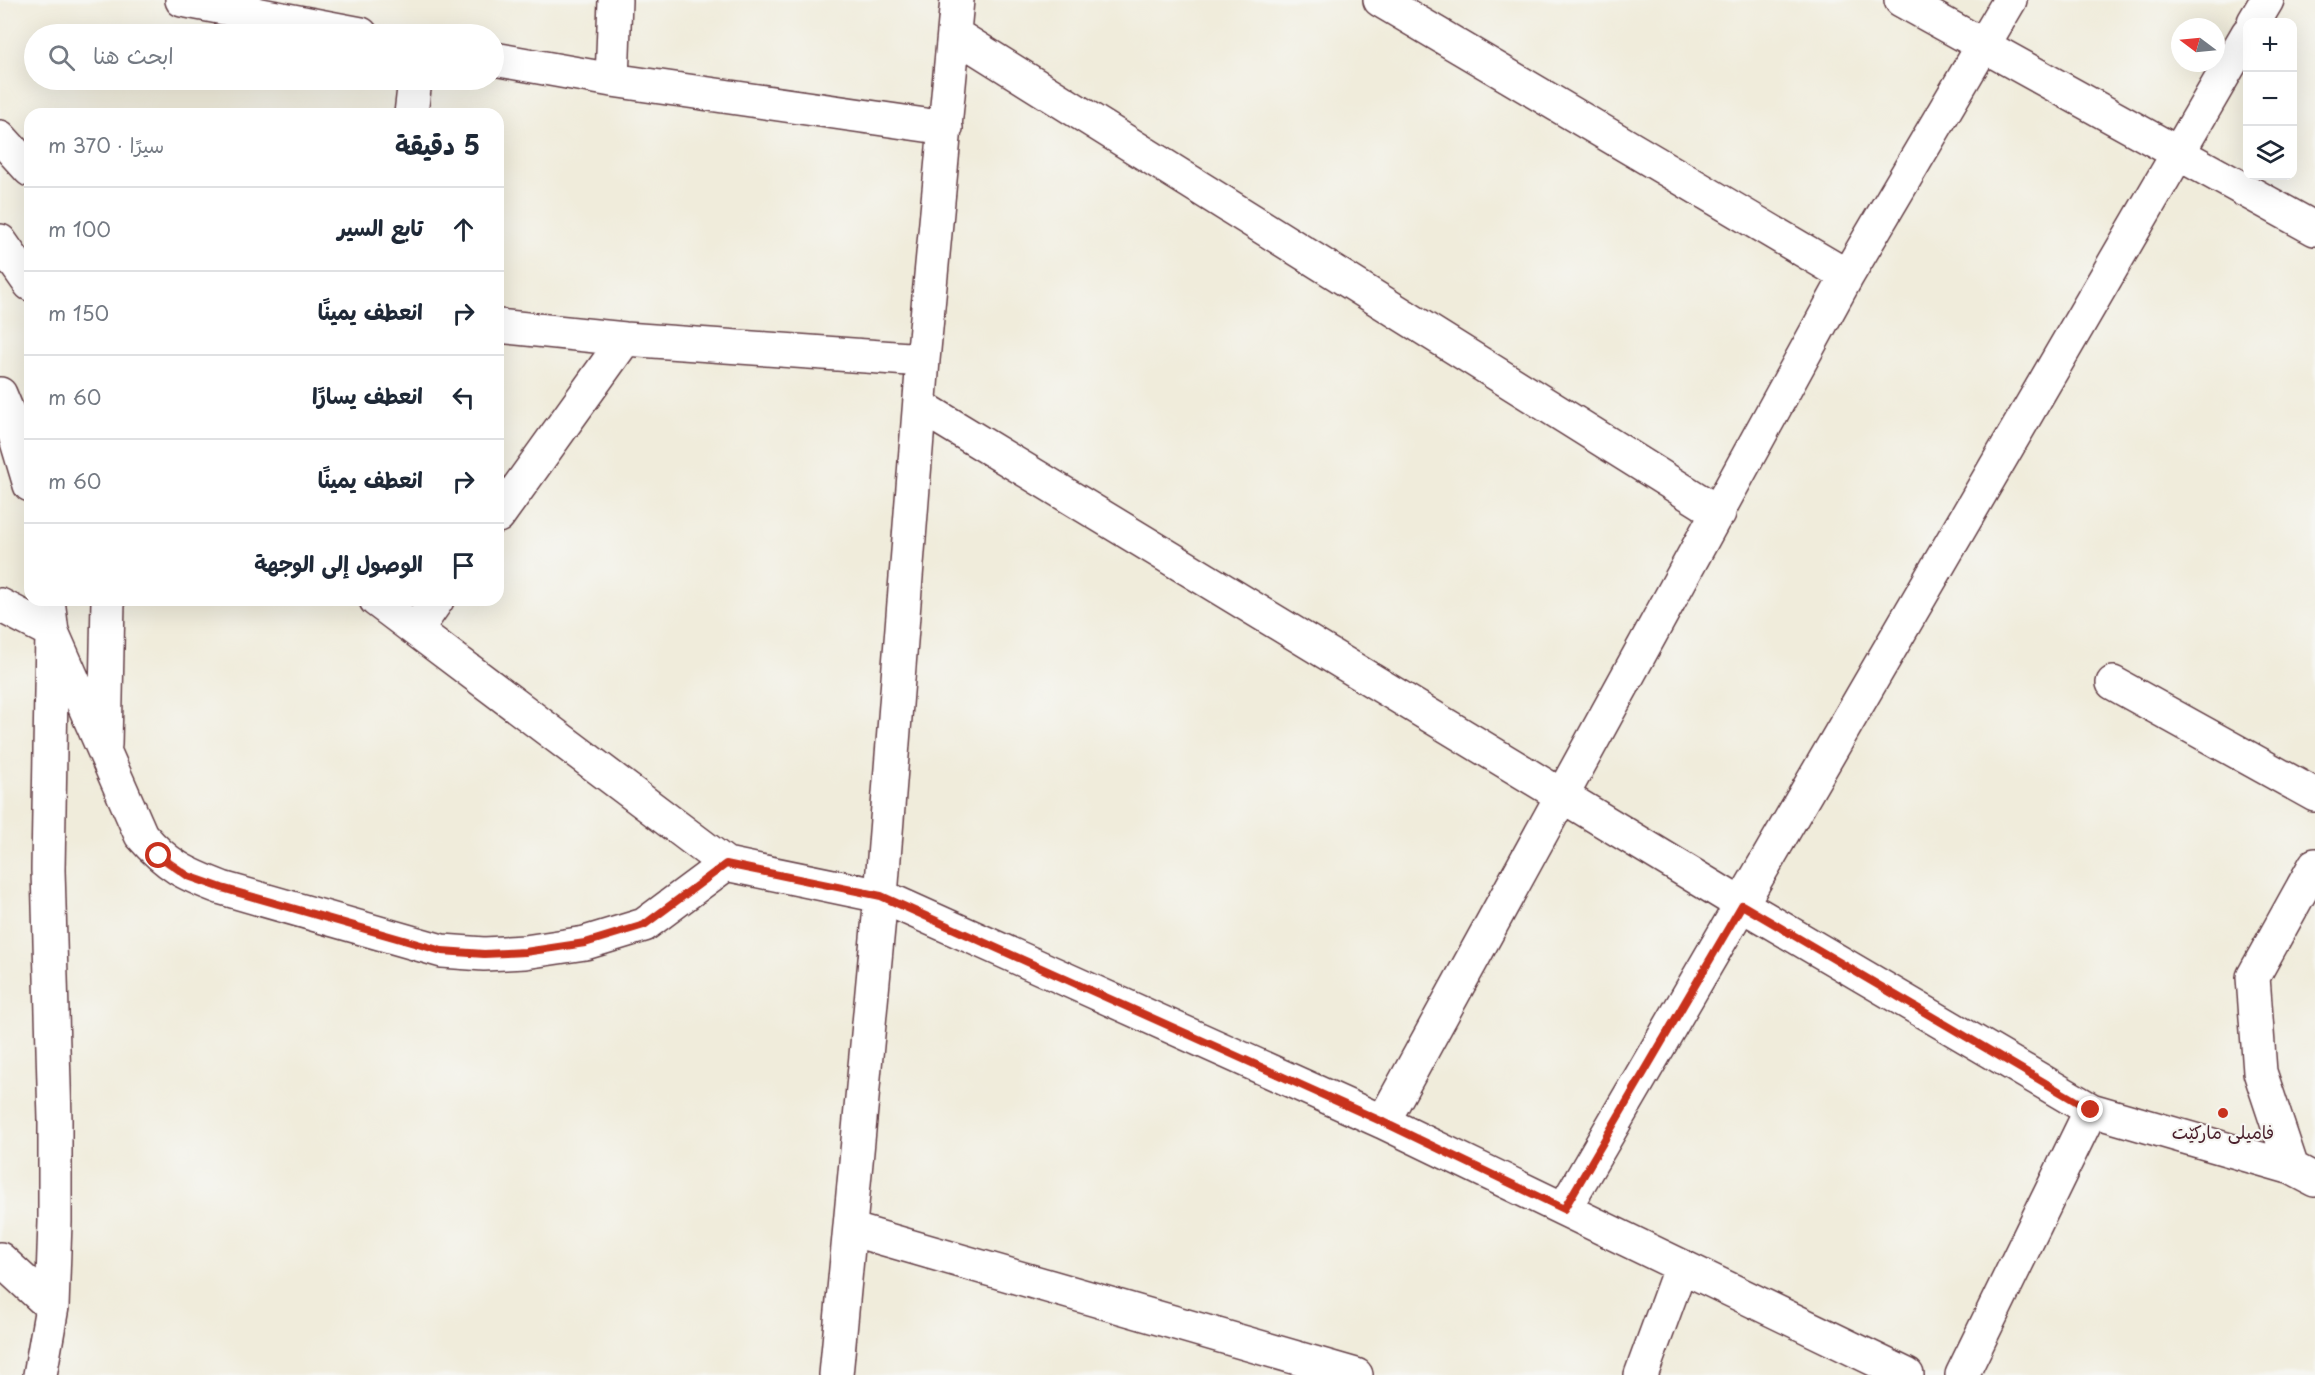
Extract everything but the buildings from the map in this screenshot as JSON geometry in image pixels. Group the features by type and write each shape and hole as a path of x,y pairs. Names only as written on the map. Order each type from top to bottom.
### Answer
{"street":[{"path":"182,0 286,10 330,24"},
{"path":"612,80 615,0"},
{"path":"836,1375 881,896 923,360 957,0"},
{"path":"1380,0 1847,276"},
{"path":"1901,0 2315,229"},
{"path":"1383,1122 1847,276 2010,0"},
{"path":"2256,18 2267,0"},
{"path":"954,34 1719,513"},
{"path":"1564,1209 2243,40"},
{"path":"504,61 612,80 946,128"},
{"path":"412,108 414,90"},
{"path":"0,137 24,163"},
{"path":"0,241 24,275"},
{"path":"504,327 625,339 923,360"},
{"path":"504,508 625,339"},
{"path":"0,394 10,418 24,466"},
{"path":"920,406 1742,905 2091,1110 2304,1174"},
{"path":"0,605 52,632 141,835 159,856 188,876 442,951 484,954 525,952 585,943 644,925 726,864"},
{"path":"40,1375 52,1307 55,1120 48,870 52,632 49,606"},
{"path":"105,754 108,606"},
{"path":"384,606 726,864 881,896 1383,1122 1907,1375"},
{"path":"416,630 433,606"},
{"path":"2114,683 2315,795"},
{"path":"2304,1174 2260,1072 2253,977 2315,865"},
{"path":"1962,1375 2091,1110"},
{"path":"850,1229 1356,1375"},
{"path":"0,1259 52,1307"},
{"path":"1641,1375 1681,1266"}],"place":[{"name":"فامیلی مارکێت","path":"2223,1113"}],"route":[{"path":"159,856 188,876 222,888 442,951 484,954 525,952 585,943 644,925 726,864 881,896 1383,1122 1564,1209 1742,905 2091,1110"}]}
